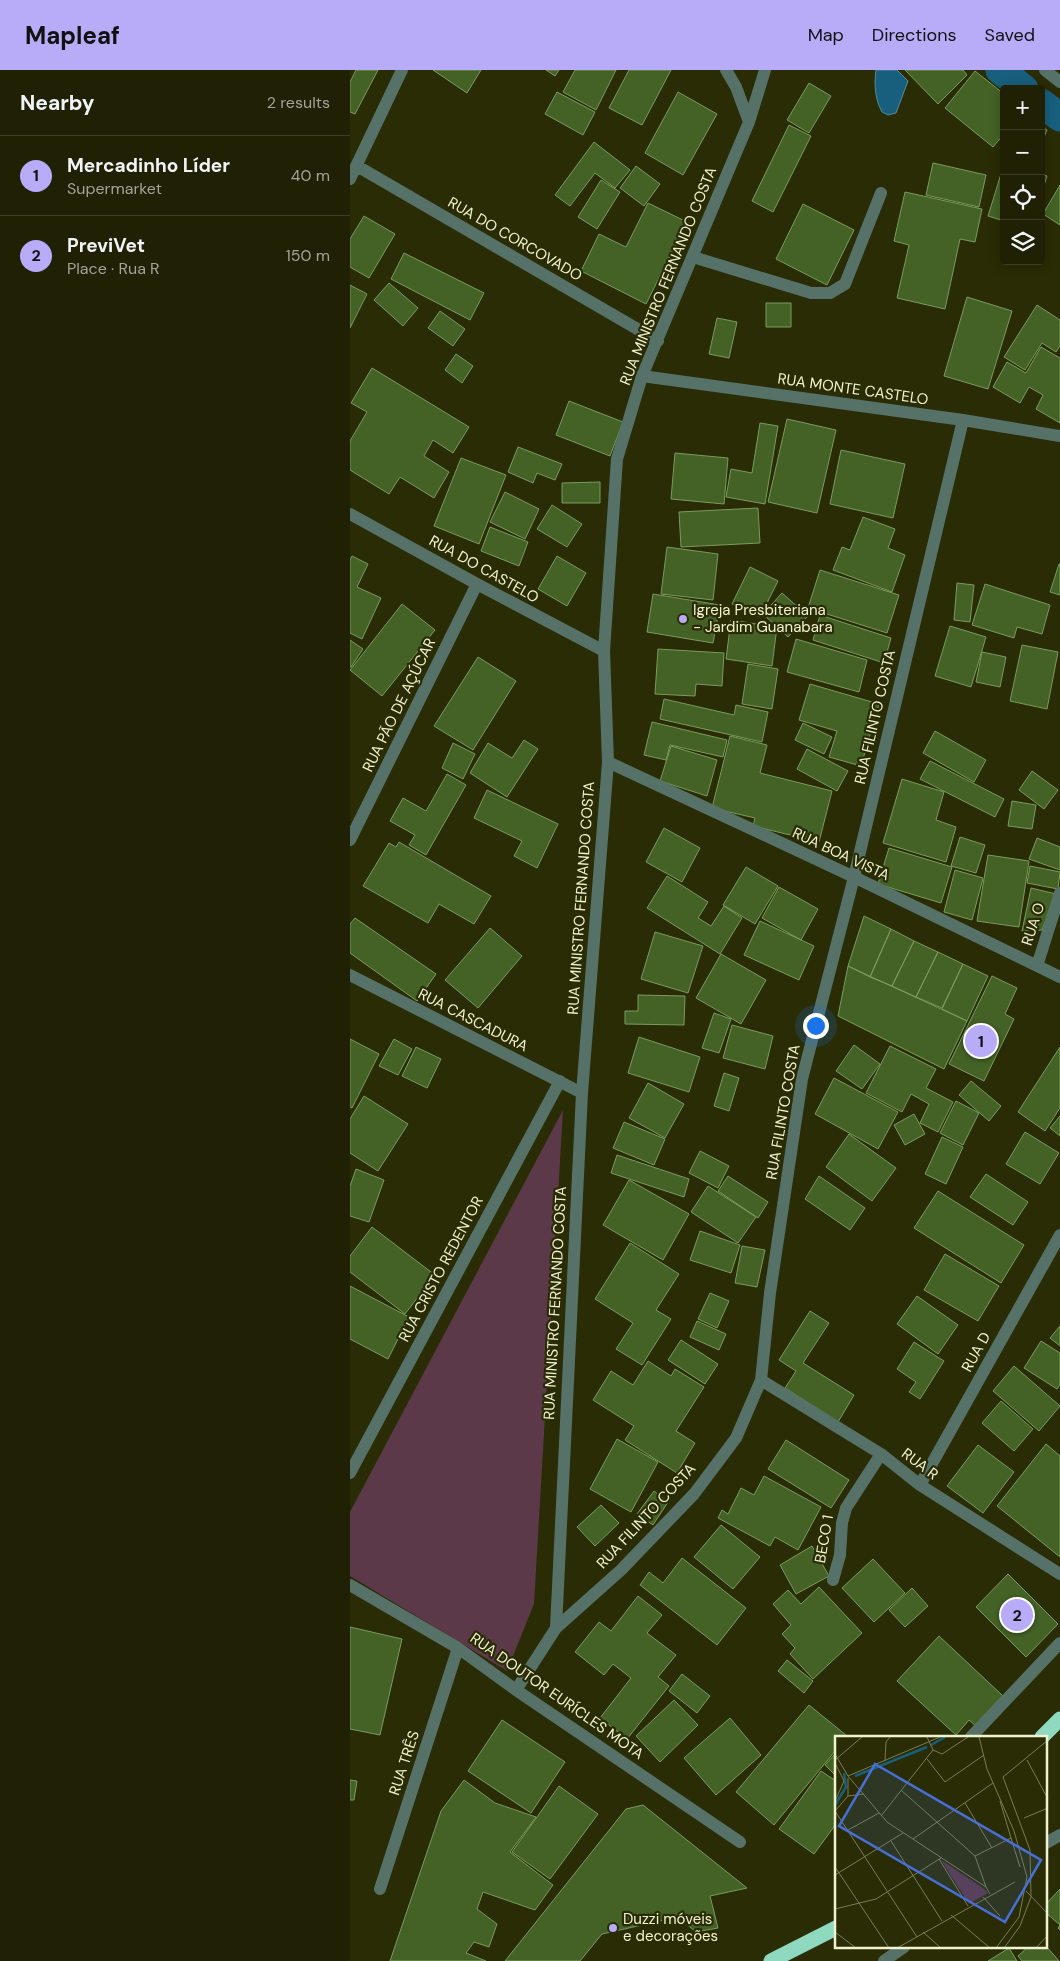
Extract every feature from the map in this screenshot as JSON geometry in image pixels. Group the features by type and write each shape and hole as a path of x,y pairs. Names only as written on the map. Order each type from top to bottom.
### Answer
{"highway":[{"path":"1043,1736 1060,1719"},
{"path":"771,1961 835,1929"}],"street":[{"path":"350,179 402,70"},
{"path":"726,70 736,87 749,122"},
{"name":"RUA MINISTRO FERNANDO COSTA","path":"556,1628 582,1093 608,762 604,651 617,459 642,376 749,122 765,70"},
{"path":"1045,70 1060,82"},
{"name":"RUA DO CORCOVADO","path":"356,166 658,341"},
{"path":"693,257 811,293 830,293 846,284 881,193"},
{"name":"RUA MONTE CASTELO","path":"642,376 963,420 1060,436"},
{"name":"RUA FILINTO COSTA","path":"556,1628 621,1570 694,1494 736,1438 761,1380 770,1294 802,1079 854,877 963,420"},
{"name":"RUA DO CASTELO","path":"350,514 476,584 604,651"},
{"name":"RUA PÃO DE AÇÚCAR","path":"350,840 476,584"},
{"name":"RUA BOA VISTA","path":"608,762 854,877 1060,977"},
{"name":"RUA O","path":"1037,966 1060,893"},
{"name":"RUA CASCADURA","path":"350,976 582,1093"},
{"name":"RUA CRISTO REDENTOR","path":"350,1473 560,1082"},
{"name":"RUA D","path":"920,1485 1060,1235"},
{"name":"RUA R","path":"761,1380 881,1454 920,1485 1060,1574"},
{"name":"BECO 1","path":"833,1580 840,1555 842,1522 846,1508 881,1454"},
{"name":"RUA DOUTOR EURÍCLES MOTA","path":"350,1585 458,1648 516,1690 740,1842"},
{"path":"516,1690 556,1628"},
{"path":"972,1736 1060,1643"},
{"name":"RUA TRÊS","path":"380,1888 458,1648"},
{"path":"1048,1842 1060,1835"},
{"path":"884,1961 903,1948"}],"shaded area":[{"path":"563,1110 534,1604 507,1671 350,1576 350,1512"}],"water":[{"path":"876,70 897,70 908,81 896,113 888,115 882,112 876,92"}],"building":[{"path":"356,70 378,70 355,114 350,112 350,82"},
{"path":"433,70 481,70 467,93"},
{"path":"546,70 559,70 555,76"},
{"path":"575,70 616,70 596,110 563,92"},
{"path":"629,70 671,70 642,125 609,108"},
{"path":"905,70 963,70 967,75 938,104"},
{"path":"975,71 1000,91 1000,139 993,147 945,108"},
{"path":"809,83 831,96 809,133 787,120"},
{"path":"557,92 595,112 583,135 545,114"},
{"path":"678,92 717,114 683,175 645,153"},
{"path":"789,125 811,136 773,212 752,201"},
{"path":"594,142 630,170 615,188 595,173 570,206 555,195"},
{"path":"933,163 986,175 979,207 926,195"},
{"path":"636,166 660,184 644,206 620,188"},
{"path":"1000,177 1000,220 988,216"},
{"path":"601,180 620,192 597,229 578,217"},
{"path":"1060,185 1060,225 1045,215 1045,211"},
{"path":"905,192 982,209 975,242 960,239 945,309 897,298 909,245 894,241"},
{"path":"648,203 687,222 646,304 581,271 599,234 626,247"},
{"path":"803,204 854,230 827,285 776,259"},
{"path":"364,216 395,234 369,278 350,267 350,239"},
{"path":"404,253 484,293 470,320 391,279"},
{"path":"389,283 418,308 403,326 374,300"},
{"path":"350,285 367,294 350,328"},
{"path":"967,297 1012,311 988,389 944,376"},
{"path":"766,303 791,303 791,327 766,327"},
{"path":"1037,305 1060,320 1060,346 1056,352 1042,343 1025,370 1004,357"},
{"path":"440,311 465,329 453,346 428,328"},
{"path":"717,318 737,322 729,358 709,354"},
{"path":"1041,347 1060,358 1060,423 1036,409 1043,395 1029,387 1020,403 993,387 1007,362 1026,373"},
{"path":"456,354 473,366 462,383 445,370"},
{"path":"372,368 469,427 453,453 433,440 424,456 449,472 434,498 400,477 389,494 350,470 350,441 367,412 351,403"},
{"path":"569,401 623,422 610,456 556,435"},
{"path":"787,419 836,430 817,513 768,502"},
{"path":"760,423 778,426 765,504 726,497 731,469 752,473"},
{"path":"518,447 562,464 555,480 537,473 533,483 508,472"},
{"path":"841,450 905,464 893,518 830,504"},
{"path":"675,453 728,458 724,504 671,499"},
{"path":"461,458 506,475 479,544 434,526"},
{"path":"600,482 600,503 562,503 562,483"},
{"path":"505,492 539,509 525,539 490,522"},
{"path":"552,505 582,524 567,547 537,529"},
{"path":"758,508 760,543 681,547 679,512"},
{"path":"863,517 895,529 888,548 905,555 892,592 833,570 842,547 850,550"},
{"path":"490,527 528,542 519,566 481,551"},
{"path":"667,547 718,554 713,600 661,594"},
{"path":"352,556 368,564 357,587 381,598 362,639 350,633 350,560"},
{"path":"557,556 586,573 567,606 538,589"},
{"path":"1060,564 1060,595 1050,592"},
{"path":"750,567 778,581 760,617 732,604"},
{"path":"820,570 899,595 887,633 808,608"},
{"path":"957,583 974,585 970,622 954,620"},
{"path":"985,584 1050,605 1042,634 1017,627 1014,638 972,625"},
{"path":"782,593 808,616 788,637 763,614"},
{"name":"Igreja Presbiteriana - Jardim Guanabara","path":"653,594 720,605 713,643 647,632"},
{"path":"402,604 435,630 382,696 350,670"},
{"path":"820,615 891,638 884,663 813,640"},
{"path":"731,620 777,627 772,666 726,659"},
{"path":"950,626 986,637 971,687 935,676"},
{"path":"796,639 867,660 859,692 787,672"},
{"path":"350,640 363,649 351,667 350,667"},
{"path":"1022,645 1058,652 1047,709 1010,701"},
{"path":"658,649 724,653 722,686 696,684 695,696 655,694"},
{"path":"982,652 1006,657 1000,687 976,682"},
{"path":"478,657 516,681 473,750 434,726"},
{"path":"748,664 778,669 772,709 742,704"},
{"path":"810,684 879,704 861,766 829,757 837,731 799,720"},
{"path":"664,699 734,715 736,705 768,712 762,742 660,719"},
{"path":"652,722 727,740 723,757 670,745 666,760 644,755"},
{"path":"803,723 832,737 824,754 795,740"},
{"path":"935,731 986,760 974,782 923,753"},
{"path":"730,736 767,745 760,773 832,791 819,842 753,826 755,818 712,808"},
{"path":"524,740 538,749 507,797 470,773 488,743 512,758"},
{"path":"453,743 475,754 463,779 442,768"},
{"path":"671,746 717,760 707,796 660,781"},
{"path":"807,749 848,771 837,791 797,769"},
{"path":"930,761 1004,799 995,817 920,779"},
{"path":"1032,771 1058,790 1044,809 1019,790"},
{"path":"447,774 466,785 426,855 409,845 415,835 390,821 403,798 426,811"},
{"path":"902,779 944,792 936,820 956,827 946,862 883,843"},
{"path":"487,790 558,824 537,868 514,856 522,841 474,818"},
{"path":"1012,801 1036,805 1032,829 1008,826"},
{"path":"664,828 700,848 682,882 646,862"},
{"path":"960,837 985,845 976,873 951,866"},
{"path":"1037,838 1060,847 1060,870 1029,859"},
{"path":"399,842 491,896 474,924 439,904 428,923 363,886 389,843 396,847"},
{"path":"889,848 952,867 941,903 878,884"},
{"path":"988,855 1029,861 1019,927 977,921"},
{"path":"1030,866 1060,872 1058,889 1027,883"},
{"path":"746,867 778,886 755,924 723,905"},
{"path":"955,870 983,878 972,920 944,912"},
{"path":"667,876 708,902 698,918 711,926 724,906 742,918 720,954 647,908"},
{"path":"779,887 818,909 801,940 762,918"},
{"path":"1031,888 1056,894 1042,930 1022,931"},
{"path":"864,916 891,929 870,977 848,966"},
{"path":"355,918 436,974 417,1001 350,953 350,924"},
{"path":"760,921 814,946 799,980 744,955"},
{"path":"490,928 522,956 478,1008 445,980"},
{"path":"891,929 914,941 892,986 870,977"},
{"path":"655,932 703,946 688,993 641,979"},
{"path":"914,941 938,952 916,997 892,986"},
{"path":"938,952 963,964 942,1008 916,997"},
{"path":"721,954 766,980 741,1024 696,998"},
{"path":"963,964 988,976 967,1021 942,1009"},
{"path":"848,966 967,1021 944,1069 838,1016"},
{"path":"992,976 1017,988 1005,1014 1014,1019 984,1081 949,1064"},
{"path":"638,995 685,996 684,1025 625,1024 625,1011 638,1011"},
{"path":"714,1013 731,1019 719,1053 702,1048"},
{"path":"732,1025 773,1036 765,1069 723,1058"},
{"path":"639,1037 700,1057 689,1092 628,1073"},
{"path":"350,1039 379,1054 352,1108 350,1107"},
{"path":"394,1039 412,1049 398,1075 379,1066"},
{"path":"854,1045 880,1064 862,1089 836,1071"},
{"path":"890,1046 936,1069 926,1088 953,1102 938,1132 920,1123 929,1104 911,1094 902,1112 866,1093"},
{"path":"416,1047 441,1059 427,1088 402,1076"},
{"path":"1060,1047 1060,1108 1045,1131 1018,1112"},
{"path":"724,1073 739,1078 729,1111 714,1106"},
{"path":"834,1078 898,1112 878,1149 815,1114"},
{"path":"971,1081 1001,1106 989,1121 959,1095"},
{"path":"648,1083 684,1104 665,1138 629,1118"},
{"path":"364,1096 408,1124 378,1171 350,1153 350,1119"},
{"path":"956,1101 979,1113 963,1145 940,1133"},
{"path":"914,1114 925,1134 905,1145 894,1125"},
{"path":"1060,1116 1060,1136 1050,1128"},
{"path":"624,1122 665,1139 654,1165 613,1148"},
{"path":"1025,1132 1059,1153 1040,1184 1006,1164"},
{"path":"849,1134 896,1168 872,1201 826,1167"},
{"path":"942,1137 963,1147 946,1184 925,1174"},
{"path":"700,1151 729,1166 718,1188 689,1173"},
{"path":"617,1155 689,1179 684,1197 611,1173"},
{"path":"356,1169 384,1180 369,1222 350,1216 350,1186"},
{"path":"986,1174 1028,1202 1013,1225 970,1197"},
{"path":"728,1176 768,1202 758,1218 718,1191"},
{"path":"819,1176 865,1208 850,1230 805,1199"},
{"path":"629,1180 689,1214 663,1260 603,1225"},
{"path":"708,1186 756,1217 738,1243 691,1212"},
{"path":"938,1191 1024,1245 1001,1283 914,1228"},
{"path":"372,1227 435,1275 405,1314 350,1272 350,1256"},
{"path":"700,1231 740,1245 731,1273 690,1260"},
{"path":"630,1243 679,1274 656,1310 671,1319 642,1365 616,1349 633,1323 595,1299"},
{"path":"742,1246 765,1250 757,1287 735,1283"},
{"path":"945,1254 999,1286 978,1321 924,1290"},
{"path":"350,1286 409,1317 388,1359 350,1339"},
{"path":"710,1293 729,1301 717,1328 698,1319"},
{"path":"917,1296 958,1325 938,1354 897,1324"},
{"path":"810,1311 829,1323 803,1363 854,1395 838,1422 785,1388 796,1371 779,1360"},
{"path":"697,1321 726,1334 719,1350 690,1337"},
{"path":"1060,1326 1060,1346 1050,1338"},
{"path":"681,1340 718,1364 705,1384 668,1360"},
{"path":"1041,1341 1060,1353 1060,1385 1057,1389 1024,1368"},
{"path":"914,1342 944,1361 920,1399 909,1392 916,1382 897,1369"},
{"path":"648,1361 671,1376 675,1369 704,1387 676,1431 695,1443 677,1473 625,1440 634,1426 593,1400 611,1371 633,1385"},
{"path":"1014,1366 1060,1406 1039,1431 993,1391"},
{"path":"1001,1401 1033,1429 1014,1451 982,1423"},
{"path":"617,1439 658,1462 631,1512 590,1489"},
{"path":"786,1440 849,1480 831,1508 768,1469"},
{"path":"1046,1444 1060,1456 1060,1557 997,1506"},
{"path":"978,1445 1014,1472 983,1513 947,1486"},
{"path":"764,1476 821,1507 798,1550 775,1537 770,1546 718,1518 722,1510 728,1514 741,1488 754,1495"},
{"path":"654,1491 668,1502 653,1525 637,1514"},
{"path":"601,1505 619,1523 595,1546 577,1527"},
{"path":"721,1525 760,1557 733,1589 694,1557"},
{"path":"812,1546 829,1576 796,1594 780,1565"},
{"path":"682,1558 746,1608 717,1645 640,1585 649,1572 663,1583"},
{"path":"873,1559 905,1593 874,1622 842,1588"},
{"path":"1008,1574 1058,1624 1026,1657 976,1607"},
{"path":"819,1587 862,1633 813,1679 790,1654 795,1648 782,1634 791,1625 773,1604 788,1590 801,1604"},
{"path":"912,1588 928,1606 905,1627 889,1610"},
{"path":"638,1596 662,1615 647,1633 676,1655 658,1677 669,1686 627,1739 600,1718 631,1678 613,1664 604,1675 575,1652 599,1622 611,1631"},
{"path":"350,1627 402,1639 380,1735 350,1729"},
{"path":"939,1636 1003,1696 976,1726 969,1720 956,1735 897,1681"},
{"path":"787,1660 813,1681 804,1693 778,1671"},
{"path":"682,1674 710,1696 697,1713 669,1691"},
{"path":"674,1700 698,1725 660,1762 636,1736"},
{"path":"809,1705 847,1736 835,1736 835,1751 774,1825 736,1792"},
{"path":"730,1718 761,1755 716,1795 684,1758"},
{"path":"502,1720 565,1762 531,1813 468,1771"},
{"path":"835,1754 835,1775 825,1765"},
{"path":"821,1771 835,1780 835,1825 814,1854 779,1829"},
{"path":"350,1780 357,1781 354,1800 350,1800"},
{"path":"464,1780 495,1803 536,1817 510,1852 553,1885 535,1910 483,1892 477,1909 497,1924 489,1947 474,1942 466,1953 486,1961 390,1961 441,1811"},
{"path":"559,1786 598,1814 550,1879 512,1852"},
{"path":"643,1805 747,1888 710,1896 718,1928 696,1932 678,1917 602,1934 580,1961 505,1961 626,1809"},
{"path":"1060,1889 1060,1925 1048,1915 1048,1902"},
{"path":"1009,1948 1017,1961 988,1961"},
{"path":"1027,1948 1048,1948 1059,1961 1022,1961 1018,1956"}],"waterway":[{"path":"1000,70 1019,85"},
{"path":"1045,106 1060,117"}],"place":[{"name":"Igreja Presbiteriana - Jardim Guanabara","path":"683,619"},
{"name":"Mercadinho Líder","path":"981,1041"},
{"name":"PreviVet","path":"1017,1615"},
{"name":"Duzzi móveis e decorações","path":"613,1928"}]}
